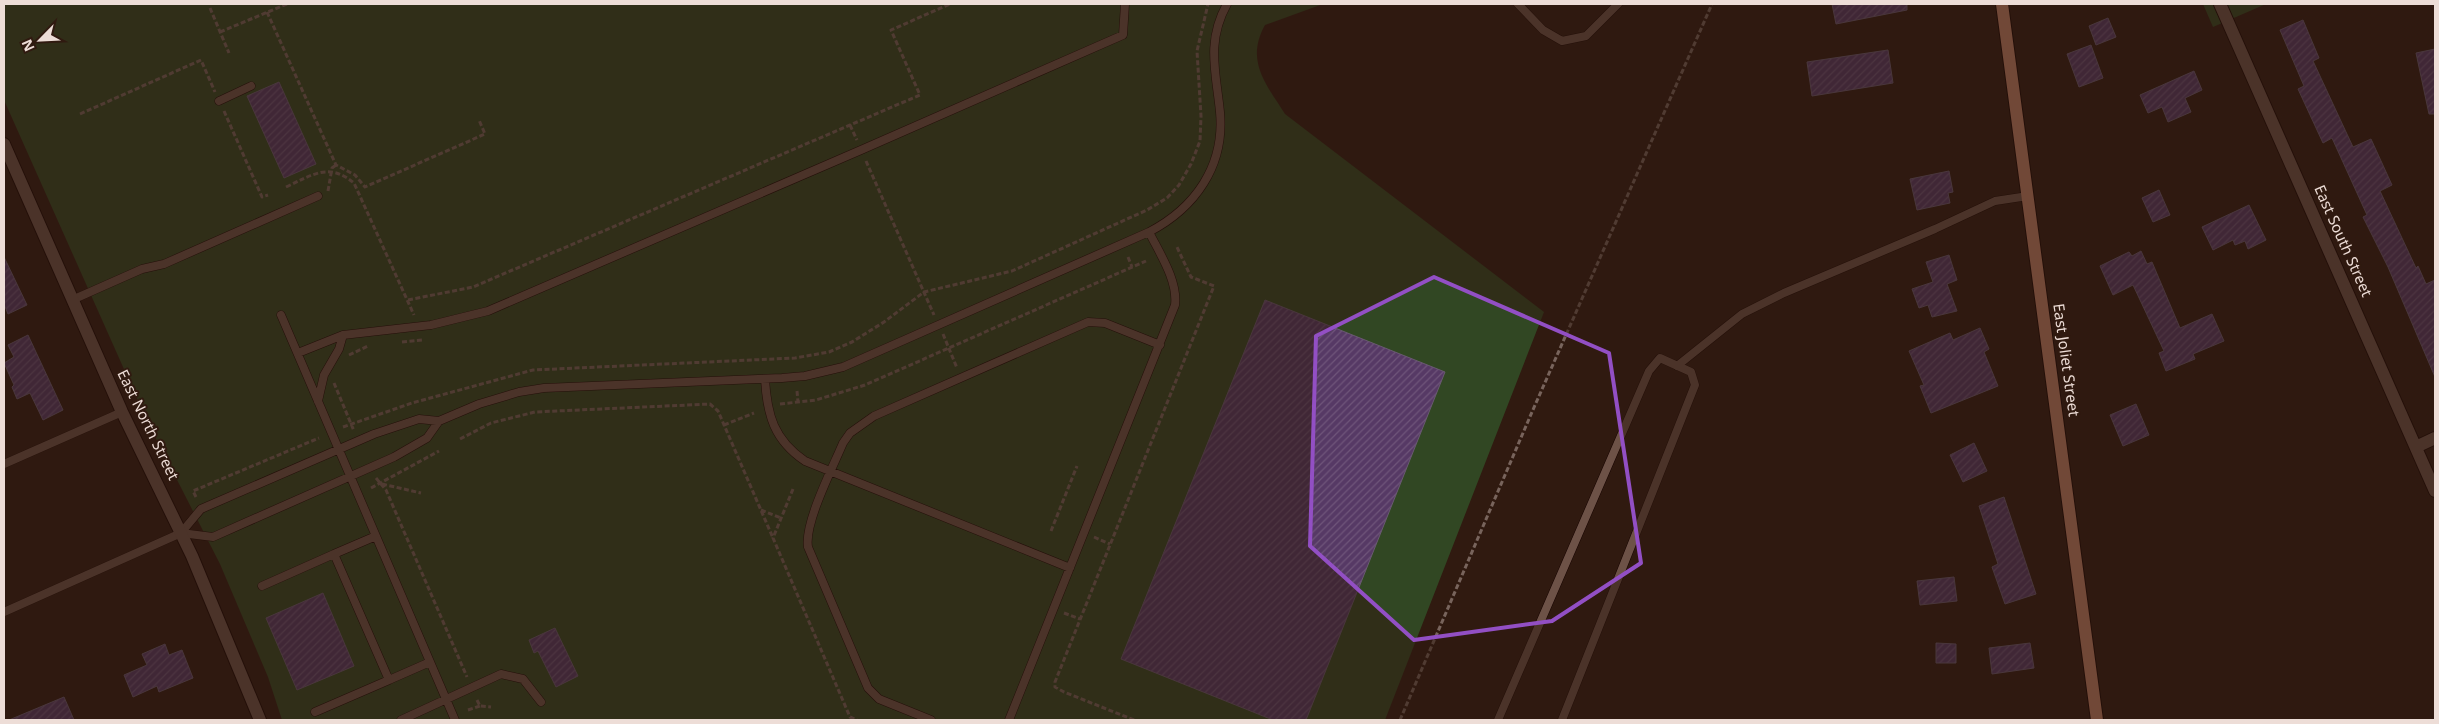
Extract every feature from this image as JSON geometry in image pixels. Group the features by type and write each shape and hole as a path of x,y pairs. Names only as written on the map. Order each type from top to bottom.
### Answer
{"main road":[{"name":"East Joliet Street","path":"2002,4 2098,720"}],"street":[{"name":"East South Street","path":"2220,4 2435,491"},
{"name":"East North Street","path":"4,144 122,412 181,533 260,720"},
{"path":"2416,447 2435,438"}],"lane":[{"path":"298,353 343,335 449,322 506,303 870,147 1123,35 1124,4"},
{"path":"4,612 181,533 201,509 374,434 419,419 439,421 478,404 531,390 765,379 805,376 842,367 1149,232 1169,222 1182,211 1194,197 1214,164 1221,128 1212,62 1213,45 1227,4"},
{"path":"1518,4 1543,30 1562,41 1586,36 1618,4"},
{"path":"219,100 252,86"},
{"path":"72,300 142,269 164,264 318,196"},
{"path":"1677,366 1742,314 1784,293 1926,233 1995,201 2028,196"},
{"path":"1009,720 1172,314 1176,295 1149,232"},
{"path":"281,315 455,720"},
{"path":"931,720 879,699 868,688 808,547 808,532 843,443 858,426 874,416 1088,322 1105,323 1160,345"},
{"path":"318,401 324,375 339,349 343,335"},
{"path":"1498,720 1649,371 1660,358 1691,372 1695,386 1562,720"},
{"path":"765,379 770,418 780,436 796,455 830,472 1070,568"},
{"path":"4,464 122,412"},
{"path":"181,533 213,537 394,458 427,438 439,421"},
{"path":"262,586 376,536"},
{"path":"334,554 389,680"},
{"path":"315,712 430,662"},
{"path":"401,720 501,674 524,679 541,702"}],"path":[{"path":"220,32 287,4"},
{"path":"408,300 473,287 920,95 891,30 950,4"},
{"path":"343,427 412,403 533,370 795,358 829,352 852,342 884,322 924,292 1001,276 1113,225 1167,198 1179,185 1192,164 1200,142 1201,129 1197,51 1208,4"},
{"path":"1400,720 1532,412 1712,4"},
{"path":"210,8 230,53"},
{"path":"267,12 336,165 355,176 365,187 485,134 479,120"},
{"path":"80,114 201,60 262,197 268,195"},
{"path":"850,125 857,141"},
{"path":"866,160 962,377"},
{"path":"328,194 331,172 336,165"},
{"path":"286,187 321,171 331,172 349,179 358,189 415,316"},
{"path":"1113,225 1116,232"},
{"path":"1134,720 1055,687 1080,619 1214,286 1191,277 1176,245"},
{"path":"1128,257 1132,267"},
{"path":"779,404 848,392 1146,261"},
{"path":"394,343 423,340"},
{"path":"346,357 363,347 374,345"},
{"path":"795,358 795,364"},
{"path":"334,378 354,432"},
{"path":"797,391 798,402"},
{"path":"460,439 480,428 504,419 535,412 708,404 716,408 774,538 850,718 857,720"},
{"path":"724,425 754,413"},
{"path":"196,497 194,491 319,438"},
{"path":"371,488 439,451"},
{"path":"1050,531 1077,466"},
{"path":"374,476 381,484 467,677"},
{"path":"381,484 421,493"},
{"path":"774,538 793,489"},
{"path":"760,510 781,518"},
{"path":"1084,534 1110,544"},
{"path":"1054,609 1080,619"},
{"path":"477,700 480,706"},
{"path":"468,710 480,706 491,707"}],"highlighted area":[{"path":"1434,277 1609,353 1641,563 1552,621 1414,640 1310,546 1316,336"}],"green space":[{"path":"4,4 1323,4 1265,25 1259,38 1257,50 1260,72 1285,114 1544,312 1385,720 282,720 268,677 220,564 148,423 4,100"},
{"path":"2203,4 2266,4 2213,27"}],"building":[{"path":"1832,4 1907,4 1907,10 1836,24"},
{"path":"2108,18 2116,37 2096,45 2089,26"},
{"path":"2303,20 2319,58 2313,61 2353,147 2371,139 2392,185 2380,191 2416,268 2418,266 2426,284 2435,280 2435,377 2388,267 2363,217 2367,215 2332,138 2323,143 2298,89 2304,86 2280,30"},
{"path":"2091,45 2103,78 2079,87 2067,54"},
{"path":"2435,49 2435,114 2429,114 2416,53"},
{"path":"1888,50 1893,83 1812,96 1807,62"},
{"path":"2194,71 2202,90 2185,98 2191,112 2168,122 2162,107 2148,113 2140,95"},
{"path":"279,82 316,164 284,178 247,96"},
{"path":"1949,171 1953,192 1948,193 1950,203 1917,210 1910,179"},
{"path":"2159,190 2170,215 2153,222 2142,198"},
{"path":"2249,205 2266,240 2248,249 2245,241 2235,245 2233,240 2213,250 2202,227"},
{"path":"2141,251 2147,264 2152,262 2180,328 2212,314 2224,341 2193,354 2195,359 2166,371 2159,353 2164,351 2133,285 2113,295 2100,266 2129,252 2132,256"},
{"path":"1949,255 1957,280 1947,284 1957,311 1932,317 1928,305 1919,308 1912,289 1933,282 1926,262"},
{"path":"4,257 27,305 8,314 4,304"},
{"path":"1265,300 1445,372 1306,720 1273,720 1121,659"},
{"path":"1980,328 1989,349 1984,352 1998,386 1931,413 1920,386 1924,385 1909,351 1950,333 1953,340"},
{"path":"28,335 63,410 43,420 30,393 17,399 12,387 14,385 4,363 14,357 8,345"},
{"path":"2136,404 2149,435 2123,446 2110,415"},
{"path":"1974,443 1987,471 1963,482 1950,455"},
{"path":"2004,497 2036,594 2005,604 1992,567 1998,564 1979,506"},
{"path":"1954,577 1957,601 1920,605 1917,581"},
{"path":"323,593 354,666 297,690 266,618"},
{"path":"555,628 578,676 556,687 538,651 534,653 529,640"},
{"path":"1936,643 1956,644 1956,663 1936,663"},
{"path":"2030,643 2034,668 1992,674 1989,648"},
{"path":"165,644 169,655 182,650 193,678 159,692 157,686 133,697 124,675 147,665 142,654"},
{"path":"64,697 74,720 9,720"}]}
